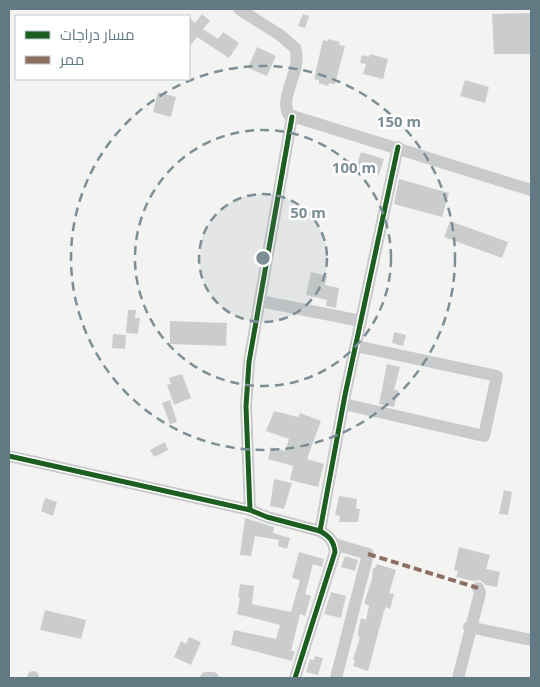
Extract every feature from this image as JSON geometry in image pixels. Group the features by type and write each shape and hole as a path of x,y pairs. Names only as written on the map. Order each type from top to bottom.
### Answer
{"street":[{"path":"239,9 280,34 295,48 296,63 286,108 287,113 296,118 531,190"},
{"path":"250,510 246,406 248,362 296,118"},
{"path":"320,531 344,404 398,148"},
{"path":"260,301 361,321"},
{"path":"344,404 484,436 497,376 356,346"},
{"path":"9,456 250,510 267,518 320,531 328,536 334,544 335,552 295,678"},
{"path":"334,544 368,554 336,678"},
{"path":"458,678 469,627 480,592 478,588"},
{"path":"469,627 531,640"},
{"path":"206,678 212,678"}],"building":[{"path":"531,13 531,54 494,54 492,14"},
{"path":"202,14 210,21 203,29 218,39 223,32 239,43 229,58 197,37 190,46 190,18 195,23"},
{"path":"303,14 309,16 305,28 298,26"},
{"path":"328,39 340,42 339,45 345,46 335,84 329,83 328,86 314,79 323,40 328,41"},
{"path":"257,47 276,56 267,76 248,68"},
{"path":"370,54 388,59 383,79 363,74 366,64 360,63 362,55 369,57"},
{"path":"465,80 489,87 485,103 460,96"},
{"path":"158,92 176,97 171,117 153,112"},
{"path":"361,152 384,159 379,175 356,168"},
{"path":"399,179 449,193 442,217 394,204"},
{"path":"450,221 508,242 502,258 444,237"},
{"path":"311,272 327,276 325,285 339,288 336,308 326,306 327,300 306,295"},
{"path":"128,310 136,310 135,318 140,318 138,334 126,333"},
{"path":"170,321 227,323 226,346 170,344"},
{"path":"394,332 406,335 403,346 392,343"},
{"path":"113,334 126,335 125,349 112,348"},
{"path":"387,364 400,367 394,390 398,390 394,407 379,404"},
{"path":"182,374 191,398 174,405 167,385 171,384 169,378"},
{"path":"170,400 177,422 170,424 162,403"},
{"path":"274,411 298,417 300,413 321,421 307,459 324,464 318,487 290,480 293,466 268,459 271,447 285,451 289,439 266,431"},
{"path":"165,442 168,450 154,457 150,450"},
{"path":"274,479 292,483 284,509 270,506"},
{"path":"504,490 512,492 508,515 499,514"},
{"path":"339,496 357,499 356,509 360,509 358,522 339,522 340,516 335,515"},
{"path":"45,498 57,502 53,516 41,511"},
{"path":"245,518 274,527 273,533 290,538 287,549 278,546 279,540 255,536 251,556 240,555"},
{"path":"459,547 490,555 486,569 500,572 497,587 486,585 480,580 474,581 456,577 458,571 454,570"},
{"path":"299,552 324,559 322,567 313,564 305,594 311,596 305,616 300,614 291,651 295,651 292,661 231,645 234,630 276,639 280,625 237,614 240,584 254,586 252,604 291,612 300,580 292,578"},
{"path":"345,556 358,560 355,571 341,567"},
{"path":"377,564 396,570 389,593 394,594 390,609 386,607 384,611 368,671 353,666 355,661 353,660 360,637 358,636 358,631 361,618 366,620 369,606 364,603 372,579 373,568"},
{"path":"331,592 346,596 341,618 324,614"},
{"path":"45,610 86,620 81,639 40,630"},
{"path":"189,637 201,642 191,665 174,657 181,641 186,644"},
{"path":"315,656 323,658 318,675 306,672 310,659 314,660"}],"marked path":[{"path":"368,554 478,588"}],"cycle path":[{"path":"250,510 246,406 249,362 292,117"},
{"path":"320,531 345,395 398,147"},
{"path":"9,456 250,510 267,517 320,531 326,535 332,542 335,552 295,678"}]}
